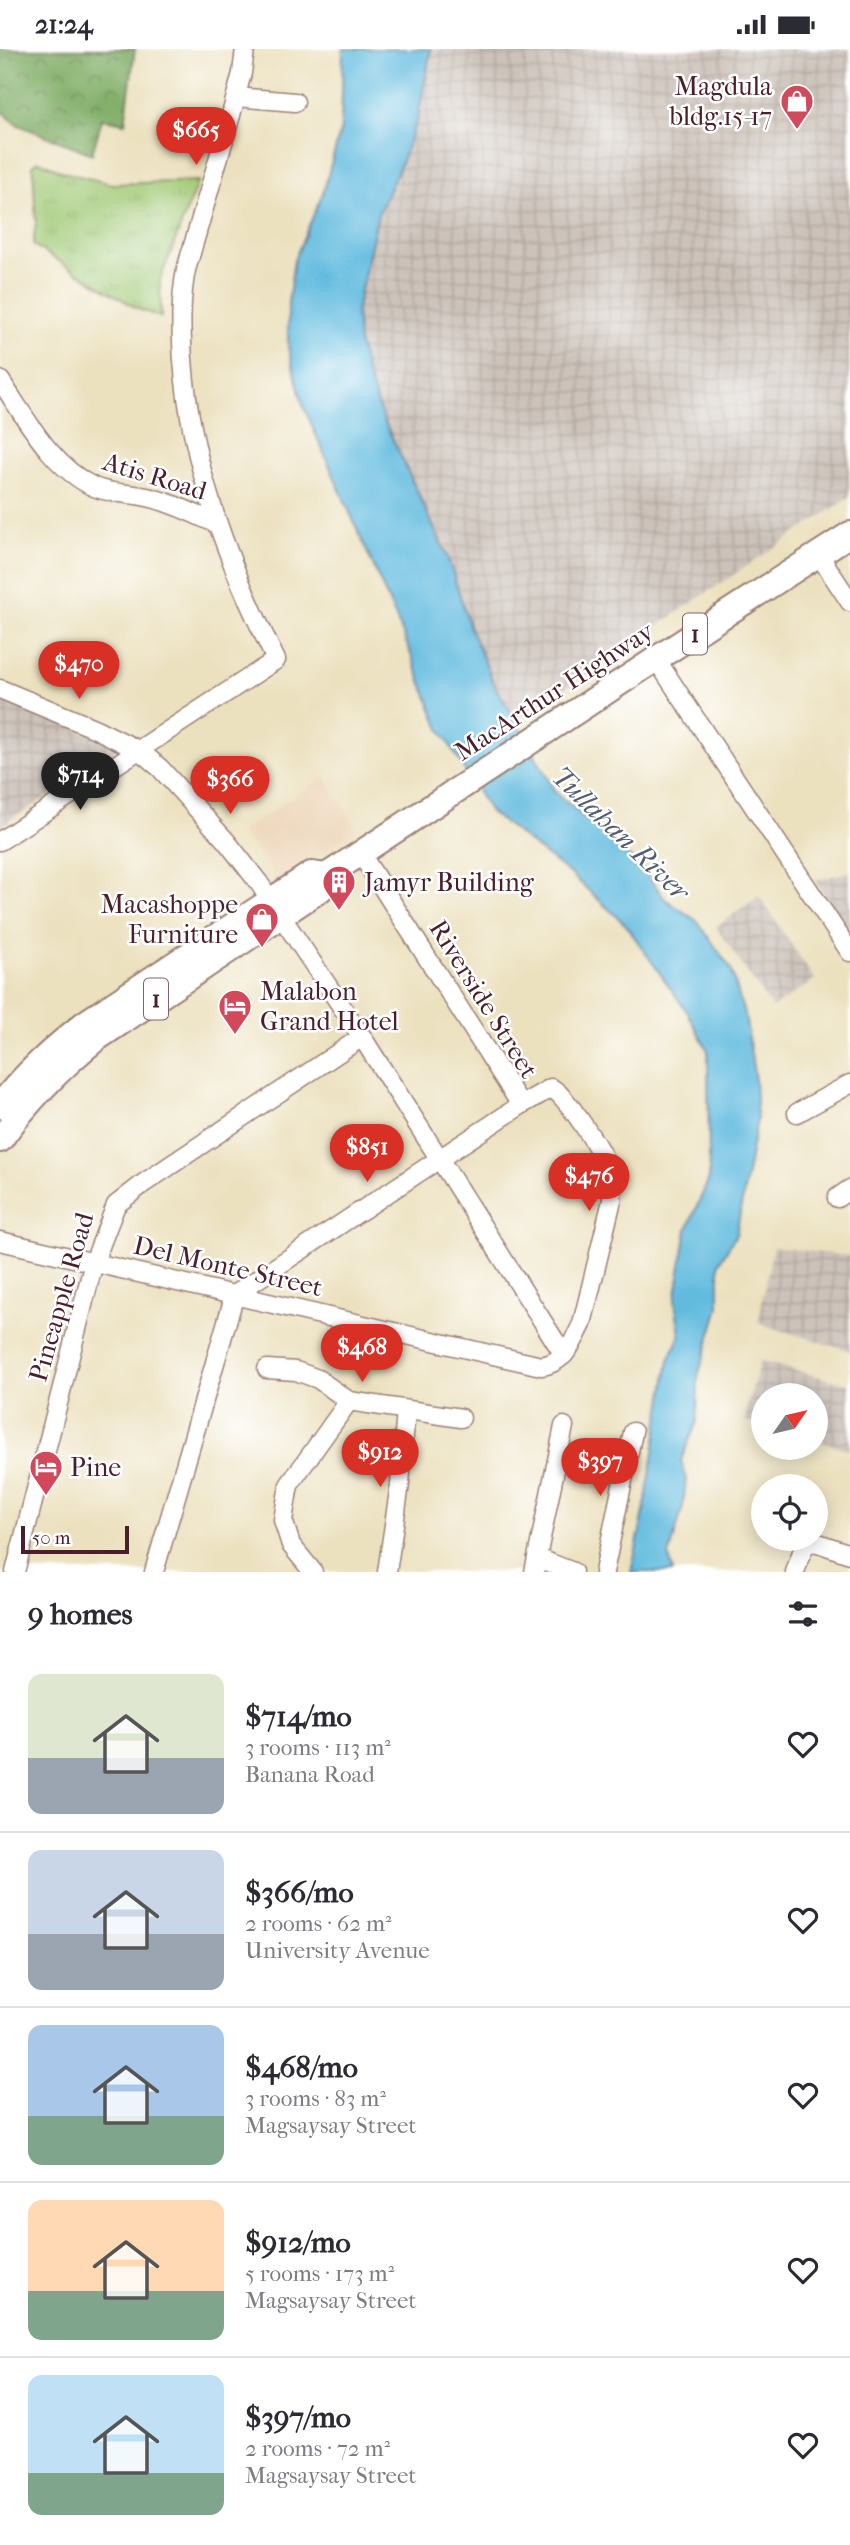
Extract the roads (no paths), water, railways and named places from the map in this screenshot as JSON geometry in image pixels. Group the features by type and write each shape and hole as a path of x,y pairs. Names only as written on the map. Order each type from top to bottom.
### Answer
{"highway":[{"name":"MacArthur Highway","path":"0,1106 55,1048 85,1023 276,908 321,890 326,876 850,534"},
{"name":"MacArthur Highway","path":"0,1140 25,1105 66,1063 276,908"}],"street":[{"path":"0,841 276,660 234,570 202,478 187,397 181,337 182,290 186,270 236,97 245,49"},
{"path":"236,97 295,102"},
{"name":"Atis Road","path":"0,380 45,445 74,476 97,488 168,503 217,524"},
{"path":"819,555 850,602"},
{"path":"656,659 850,952"},
{"path":"0,689 108,734 139,751 160,768 227,842 276,908 362,1037 564,1355"},
{"name":"Riverside Street","path":"361,854 521,1105 545,1090 558,1090 608,1166 612,1200 590,1296 582,1324 564,1355"},
{"name":"Pineapple Road","path":"16,1572 94,1262 116,1205 362,1037"},
{"path":"797,1113 850,1084"},
{"path":"154,1572 235,1294 521,1105"},
{"name":"Del Monte Street","path":"0,1241 541,1366 551,1365 564,1355"},
{"path":"267,1369 296,1371 318,1379 349,1401 461,1418"},
{"path":"313,1572 291,1545 283,1520 289,1485 349,1401"},
{"path":"387,1572 400,1484 406,1411"},
{"path":"564,1426 536,1565 573,1572"},
{"path":"604,1572 633,1432"},
{"path":"795,1572 803,1549 810,1542 850,1554"}],"water":[{"path":"343,49 431,49 418,117 378,214 356,312 359,344 382,416 448,558 470,628 496,688 555,792 642,868 665,899 697,921 731,969 746,1021 755,1080 757,1119 736,1235 719,1263 719,1307 698,1376 697,1422 681,1460 686,1479 683,1506 669,1556 673,1572 631,1572 644,1512 669,1360 680,1335 675,1301 687,1229 709,1179 708,1051 688,1013 626,925 572,875 490,812 439,727 403,634 303,405 288,347 288,303 294,260 323,193 341,128"}],"place":[{"name":"Magdula bldg.15-17","path":"797,131"},
{"name":"Jamyr Building","path":"339,912"},
{"name":"Macashoppe Furniture","path":"262,949"},
{"name":"Malabon Grand Hotel","path":"235,1036"},
{"name":"Pine","path":"46,1497"}],"water label":[{"name":"Tullahan River","path":"621,833"}]}
